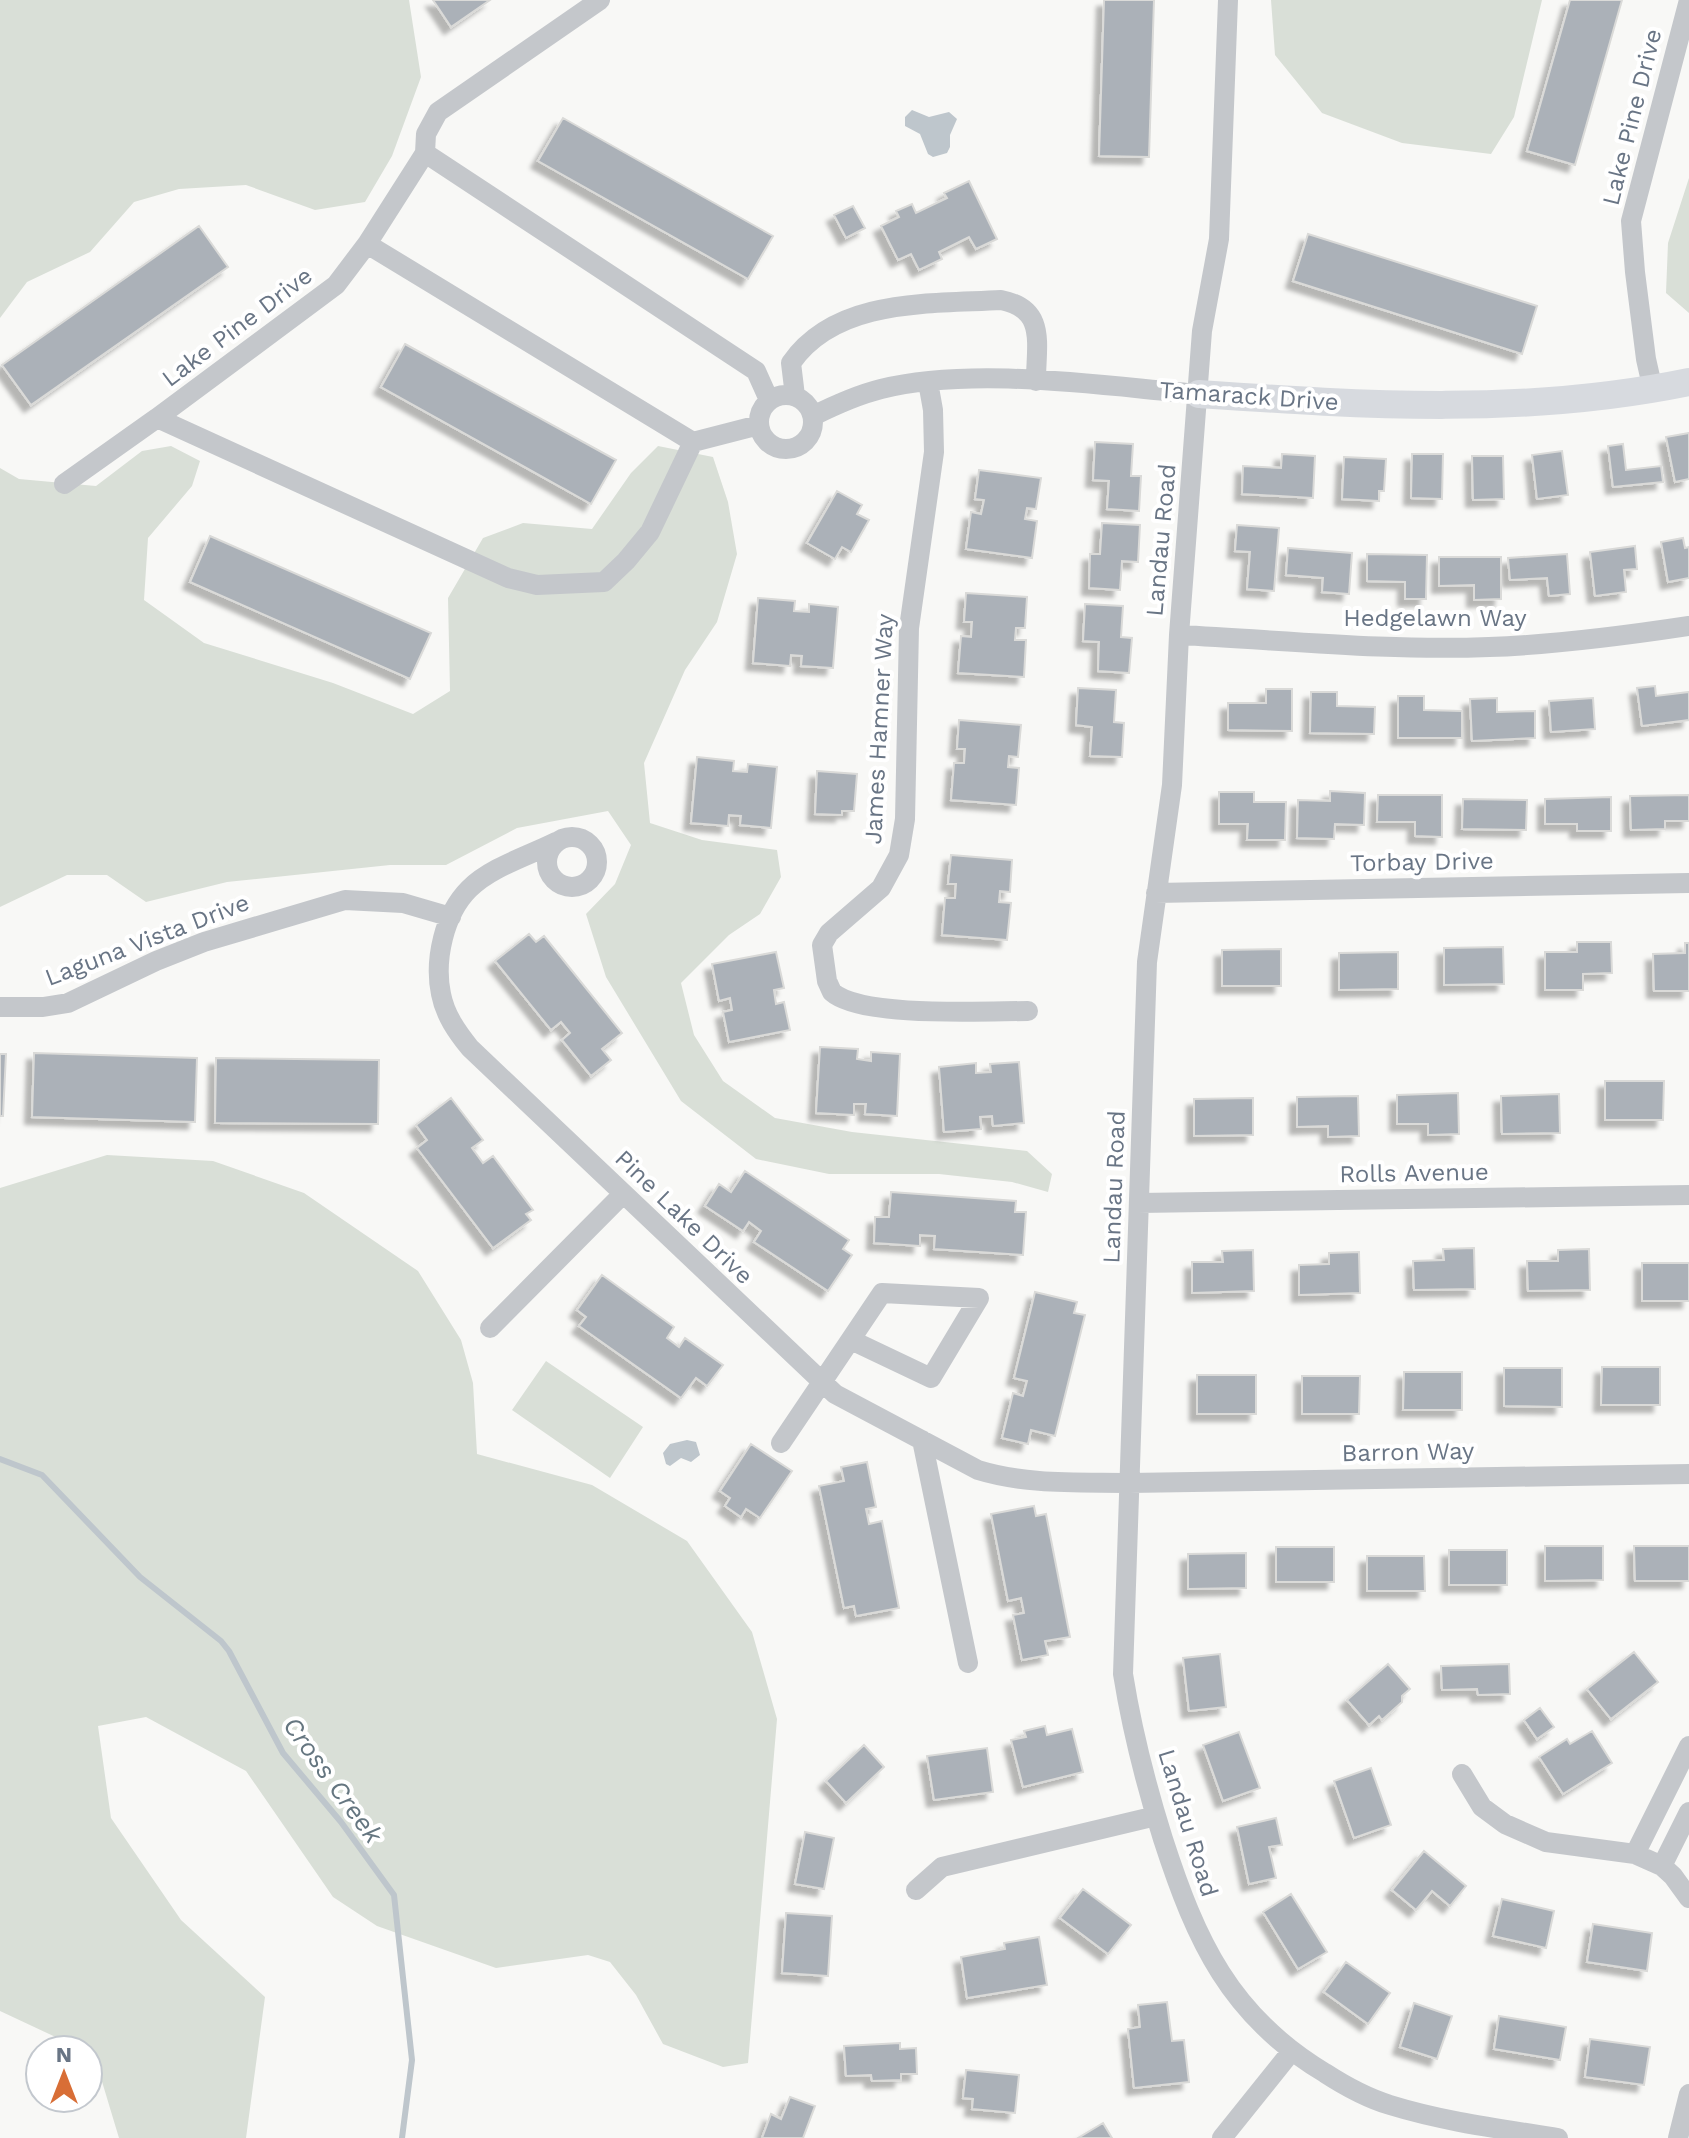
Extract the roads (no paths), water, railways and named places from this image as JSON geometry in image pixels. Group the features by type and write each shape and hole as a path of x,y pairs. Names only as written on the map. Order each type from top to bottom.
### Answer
{"street":[{"path":"600,0 438,112 426,134 425,153 756,371 769,400"},
{"name":"Landau Road","path":"1228,0 1219,239 1202,331 1179,635 1172,785 1147,962 1123,1674 1130,1717 1179,1888 1216,1968 1249,2012 1291,2052 1347,2087 1389,2105 1447,2120 1558,2138"},
{"name":"Lake Pine Drive","path":"1653,390 1646,359 1631,221 1689,0"},
{"name":"Lake Pine Drive","path":"425,153 367,244 336,285 157,418 508,578 537,585 604,582 650,532 693,442"},
{"path":"367,244 693,442 759,425"},
{"path":"795,396 791,363 822,332 876,311 1001,300 1014,302 1027,310 1036,324 1036,381"},
{"name":"Tamarack Drive","path":"813,416 844,401 882,389 964,379 1449,407 1577,400 1689,382"},
{"name":"James Hamner Way","path":"928,382 933,410 934,452 909,628 905,819 899,855 881,888 829,933 822,945 822,958 832,992 850,1003 911,1010 1028,1011"},
{"path":"776,396 795,396 803,400 813,416 813,425 806,441 791,449 773,446 761,433 759,416 769,400 776,396"},
{"path":"64,484 157,418"},
{"name":"Hedgelawn Way","path":"1179,635 1391,647 1488,647 1593,640 1689,626"},
{"name":"Pine Lake Drive","path":"556,842 470,888 451,917 443,940 439,971 441,995 455,1030 470,1048 835,1394 978,1470 1038,1482 1129,1483"},
{"name":"Torbay Drive","path":"1156,893 1689,883"},
{"name":"Laguna Vista Drive","path":"0,1007 43,1007 68,1003 204,942 345,900 403,903 451,917"},
{"path":"490,1328 623,1194"},
{"name":"Rolls Avenue","path":"1139,1203 1689,1195"},
{"path":"781,1443 882,1293 979,1298 931,1378 851,1340"},
{"path":"922,1440 968,1663"},
{"name":"Barron Way","path":"1129,1483 1689,1474"},
{"path":"1635,1854 1689,1746"},
{"path":"1462,1774 1482,1807 1505,1824 1531,1837 1575,1848 1635,1854 1662,1866 1689,1898"},
{"path":"1662,1866 1689,1812"},
{"path":"916,1890 942,1867 1156,1816"},
{"path":"1222,2138 1291,2052"},
{"path":"1678,2138 1689,2094"}],"waterway":[{"name":"Cross Creek","path":"0,1459 42,1475 140,1577 221,1641 283,1753 341,1822 394,1895 412,2060 402,2138"}]}
